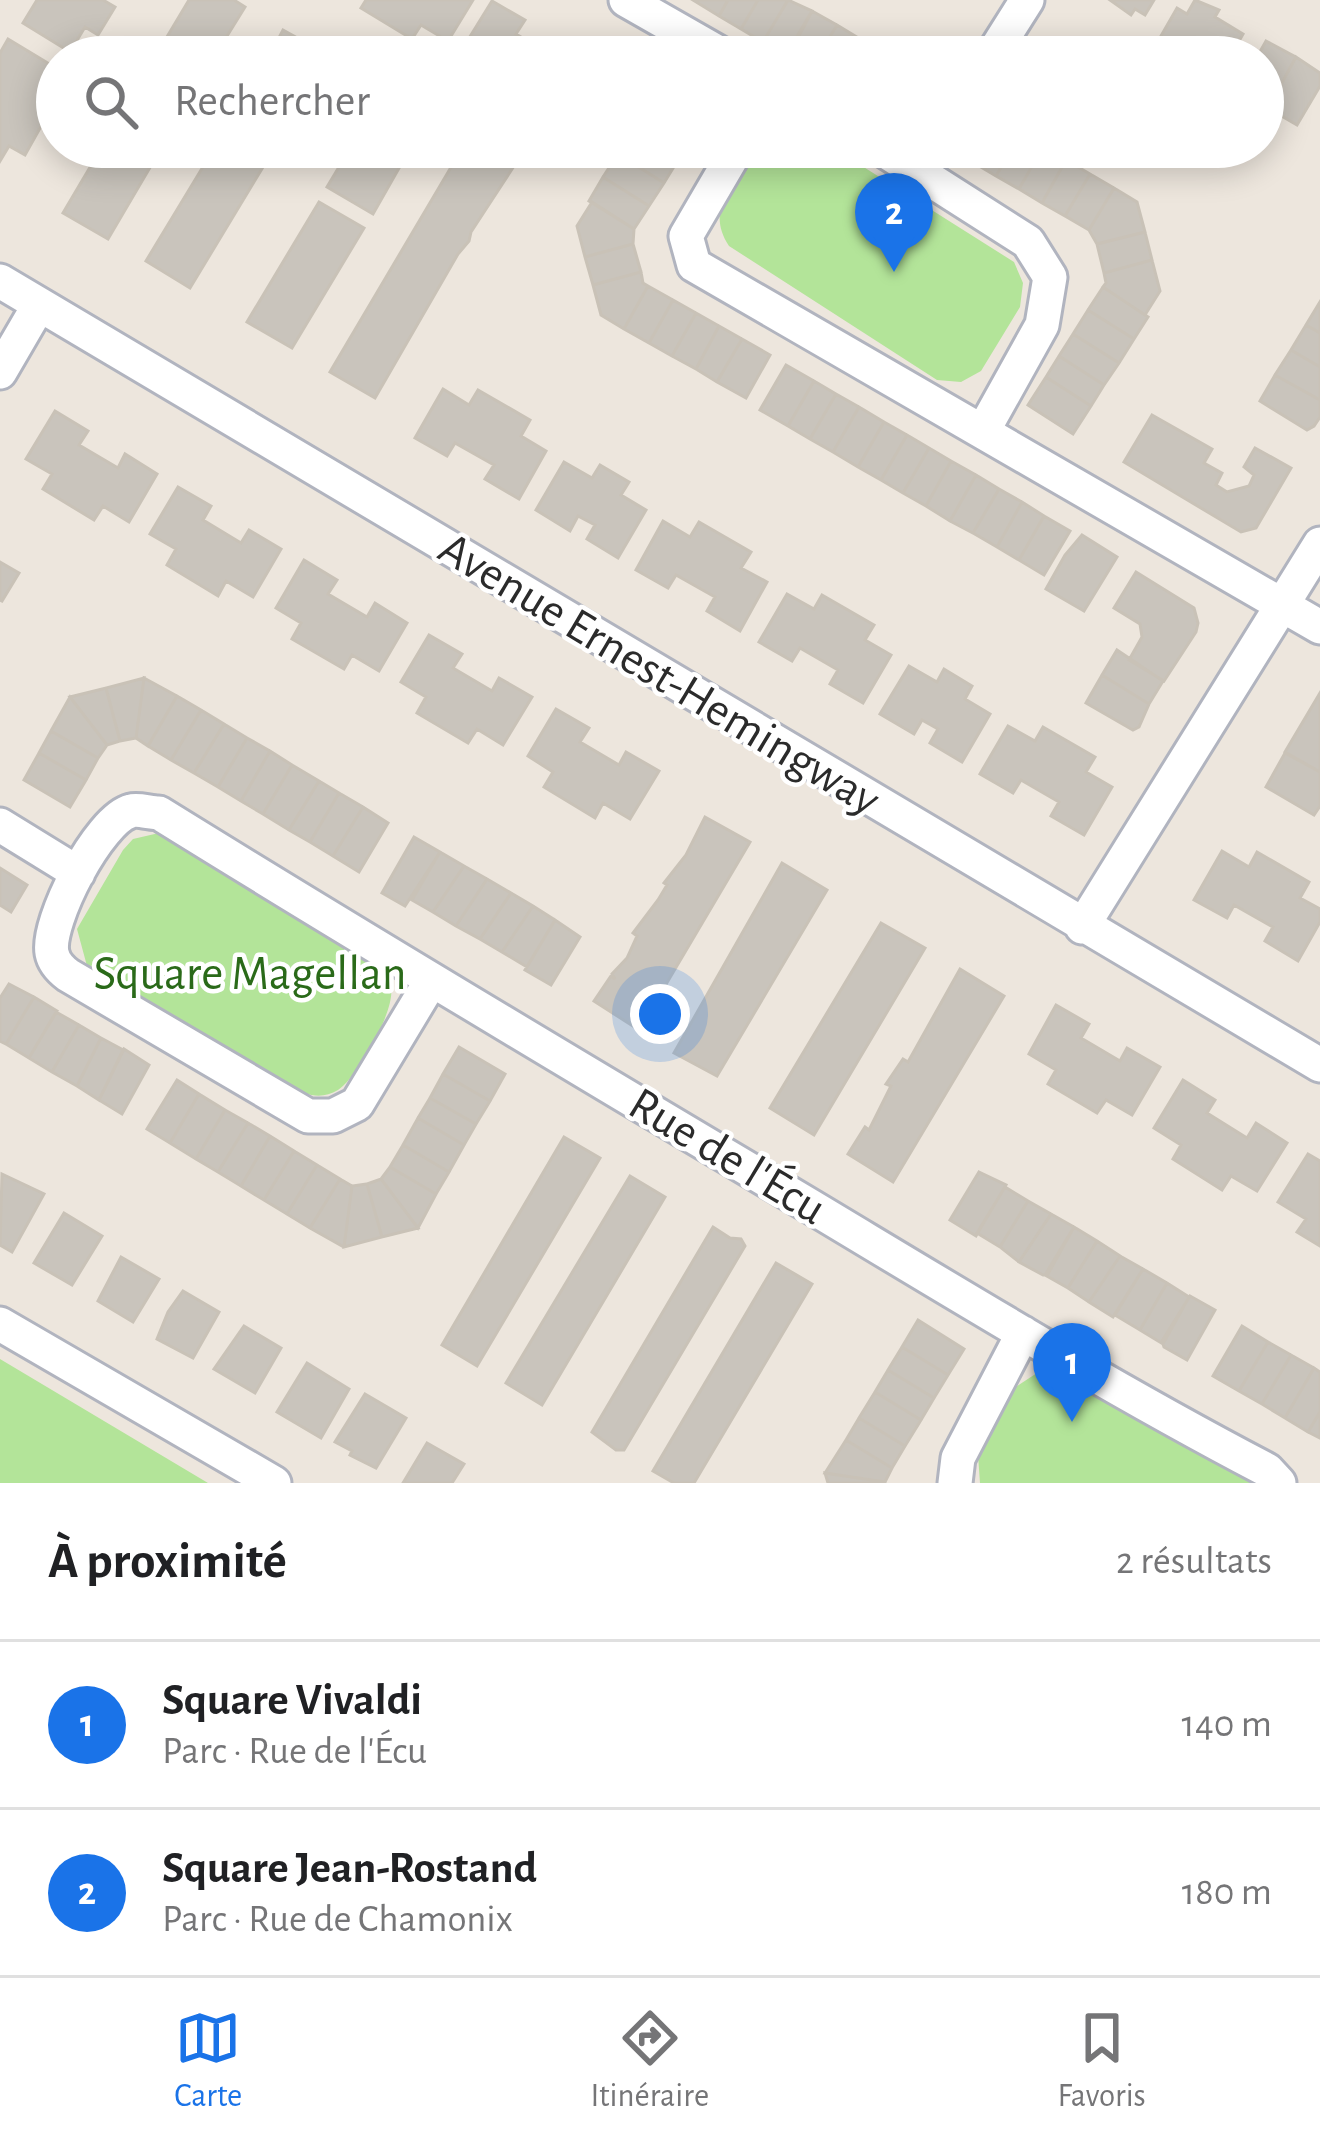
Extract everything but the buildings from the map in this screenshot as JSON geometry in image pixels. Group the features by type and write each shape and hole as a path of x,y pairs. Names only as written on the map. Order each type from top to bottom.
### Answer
{"street":[{"path":"626,0 690,36"},
{"path":"1005,36 1027,0"},
{"path":"726,168 686,236 694,265 1320,627"},
{"path":"939,168 1028,242 1050,277 1042,325 983,430"},
{"name":"Avenue Ernest-Hemingway","path":"0,281 1320,1065"},
{"path":"0,373 39,305"},
{"path":"1082,927 1320,544"},
{"name":"Rue de l'Écu","path":"431,981 357,1105 333,1116 308,1116 58,967 51,951 54,921 110,824 131,811 159,813 431,981 1163,1416 1268,1470 1280,1483"},
{"path":"0,824 78,873"},
{"path":"0,1324 274,1483"},
{"path":"955,1483 958,1458 1023,1333"}],"green space":[{"path":"741,168 865,168 1014,262 1023,283 1020,307 981,371 961,382 937,380 729,246 720,220"},
{"name":"Square Magellan","path":"159,833 368,958 385,975 391,999 381,1027 355,1072 338,1090 314,1095 291,1088 87,966 77,929 123,850 133,839"},
{"path":"0,1359 208,1483 0,1483"},
{"path":"1040,1371 1059,1371 1251,1483 980,1483 978,1455 1014,1388"}],"place":[{"name":"Square Jean-Rostand","path":"894,272"},
{"name":"Square Vivaldi","path":"1072,1422"}]}
